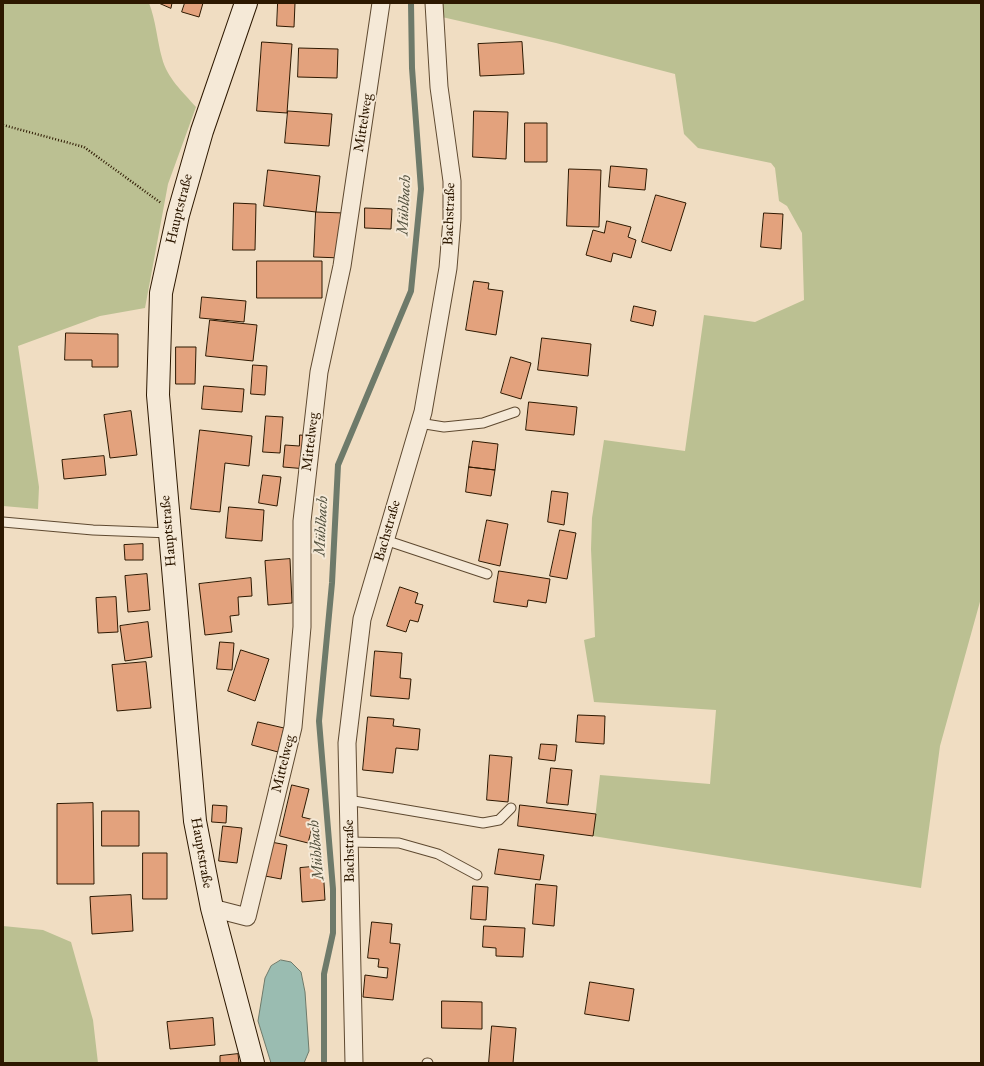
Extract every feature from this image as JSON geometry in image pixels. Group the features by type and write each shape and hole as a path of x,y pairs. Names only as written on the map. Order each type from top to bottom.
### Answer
{"main road":[{"name":"Hauptstraße","path":"246,3 202,131 178,215 161,293 158,395 195,821 212,908 253,1063"}],"street":[{"name":"Mittelweg","path":"212,908 247,917 293,727 302,627 302,521 319,372 342,266 381,3"},
{"name":"Bachstraße","path":"354,1063 347,743 362,619 420,423 448,268 452,219 452,181 439,87 434,3"}],"lane":[{"path":"420,423 444,427 483,423 515,412"},
{"path":"3,522 93,530 170,533"},
{"path":"385,540 487,574"},
{"path":"348,800 483,823 499,820 511,808"},
{"path":"349,842 399,843 438,854 477,875"}],"path":[{"path":"3,125 84,146 178,215"}],"green space":[{"path":"3,3 149,3 164,65 176,84 196,107 168,184 145,308 100,316 18,346 39,487 38,509 3,506"},
{"path":"441,3 981,3 981,598 940,746 921,888 593,836 600,775 710,784 716,710 594,702 584,640 595,637 591,549 592,518 604,440 685,451 704,315 755,322 804,300 802,233 787,206 779,201 775,168 771,163 698,148 684,134 675,74 556,43 442,17"},
{"path":"3,926 43,930 71,942 93,1020 98,1063 3,1063"}],"water":[{"path":"281,960 291,962 301,972 305,992 309,1051 304,1063 271,1063 258,1021 265,978 271,966"}],"building":[{"path":"159,3 172,3 171,8"},
{"path":"185,3 203,3 199,17 182,12"},
{"path":"278,3 295,3 294,27 277,26"},
{"path":"262,42 292,44 287,113 257,111"},
{"path":"522,42 524,74 480,76 478,44"},
{"path":"299,48 338,49 337,78 298,77"},
{"path":"288,111 332,114 329,146 285,143"},
{"path":"474,111 508,112 506,159 473,157"},
{"path":"525,123 547,123 547,162 525,162"},
{"path":"611,166 647,169 645,190 609,187"},
{"path":"569,169 601,170 599,227 567,226"},
{"path":"268,170 320,176 316,212 264,206"},
{"path":"656,195 686,203 671,251 642,242"},
{"path":"234,203 256,204 255,250 233,250"},
{"path":"365,208 392,209 391,229 365,228"},
{"path":"316,212 344,213 342,258 314,257"},
{"path":"764,213 783,214 781,249 761,247"},
{"path":"607,221 631,227 628,237 636,240 631,258 613,253 611,262 586,255 593,230 604,233"},
{"path":"257,261 322,261 322,298 257,298"},
{"path":"474,281 489,283 488,289 503,291 496,335 466,330"},
{"path":"202,297 246,301 244,322 200,318"},
{"path":"634,306 656,311 653,326 631,321"},
{"path":"210,320 257,325 253,361 206,356"},
{"path":"66,333 118,334 118,367 92,367 92,360 65,360"},
{"path":"542,338 591,344 588,376 538,370"},
{"path":"176,347 196,347 195,384 176,384"},
{"path":"511,357 531,363 521,399 501,393"},
{"path":"253,365 267,366 265,395 251,394"},
{"path":"204,386 244,389 242,412 202,409"},
{"path":"529,402 577,407 574,435 526,430"},
{"path":"131,411 137,455 110,458 104,415"},
{"path":"266,416 283,417 280,453 263,452"},
{"path":"200,430 252,436 249,466 225,463 220,512 191,509"},
{"path":"300,435 310,436 307,469 283,467 285,445 299,446"},
{"path":"473,441 498,444 495,470 469,467"},
{"path":"104,456 106,475 64,479 62,460"},
{"path":"469,467 495,470 491,496 466,492"},
{"path":"263,475 281,477 277,506 259,503"},
{"path":"552,491 568,493 564,525 548,522"},
{"path":"229,507 264,510 262,541 226,538"},
{"path":"487,520 508,524 500,566 479,561"},
{"path":"560,530 576,533 567,579 550,576"},
{"path":"143,544 143,560 125,560 124,545"},
{"path":"290,559 292,603 268,605 265,561"},
{"path":"499,571 550,579 546,603 528,600 527,607 494,602"},
{"path":"147,574 150,610 128,612 125,576"},
{"path":"251,578 252,596 238,597 239,615 230,616 232,632 205,635 199,584"},
{"path":"400,587 418,593 415,603 423,605 418,622 410,620 406,632 387,626"},
{"path":"116,597 118,632 98,633 96,598"},
{"path":"148,622 152,657 125,661 120,626"},
{"path":"220,642 234,643 232,670 217,669"},
{"path":"241,650 269,659 255,701 228,691"},
{"path":"375,651 402,653 400,678 411,679 409,699 371,696"},
{"path":"146,662 151,708 117,711 112,665"},
{"path":"578,715 605,716 604,744 576,742"},
{"path":"368,717 394,719 393,726 420,729 418,750 396,748 393,773 363,770"},
{"path":"258,722 284,728 278,752 252,745"},
{"path":"541,744 557,745 555,761 539,759"},
{"path":"490,755 512,757 508,802 487,800"},
{"path":"551,768 572,770 568,805 547,803"},
{"path":"292,785 309,789 302,817 314,820 308,843 280,836"},
{"path":"93,803 94,884 57,884 57,804"},
{"path":"213,805 227,806 226,823 212,822"},
{"path":"520,805 596,814 593,836 518,826"},
{"path":"102,811 139,811 139,846 102,846"},
{"path":"223,826 242,828 237,863 219,861"},
{"path":"271,842 287,845 281,879 265,876"},
{"path":"499,849 544,855 540,880 495,874"},
{"path":"143,853 167,853 167,899 143,899"},
{"path":"323,866 325,900 302,902 300,868"},
{"path":"536,884 557,886 554,926 533,924"},
{"path":"473,886 488,887 486,920 471,919"},
{"path":"131,895 133,931 92,934 90,897"},
{"path":"372,922 392,924 390,943 400,944 393,1000 363,997 365,975 387,978 388,968 378,967 379,959 368,958"},
{"path":"484,926 525,928 523,957 496,956 496,948 483,947"},
{"path":"590,982 634,989 629,1021 585,1014"},
{"path":"442,1001 482,1002 482,1029 442,1028"},
{"path":"213,1018 215,1045 170,1049 167,1022"},
{"path":"492,1026 516,1028 513,1063 489,1063"},
{"path":"238,1054 239,1063 220,1063 220,1056"}],"waterway":[{"name":"Mühlbach","path":"324,1063 324,974 333,933 333,889 319,721 332,583 338,465 411,291 421,189 412,68 411,3"}]}
